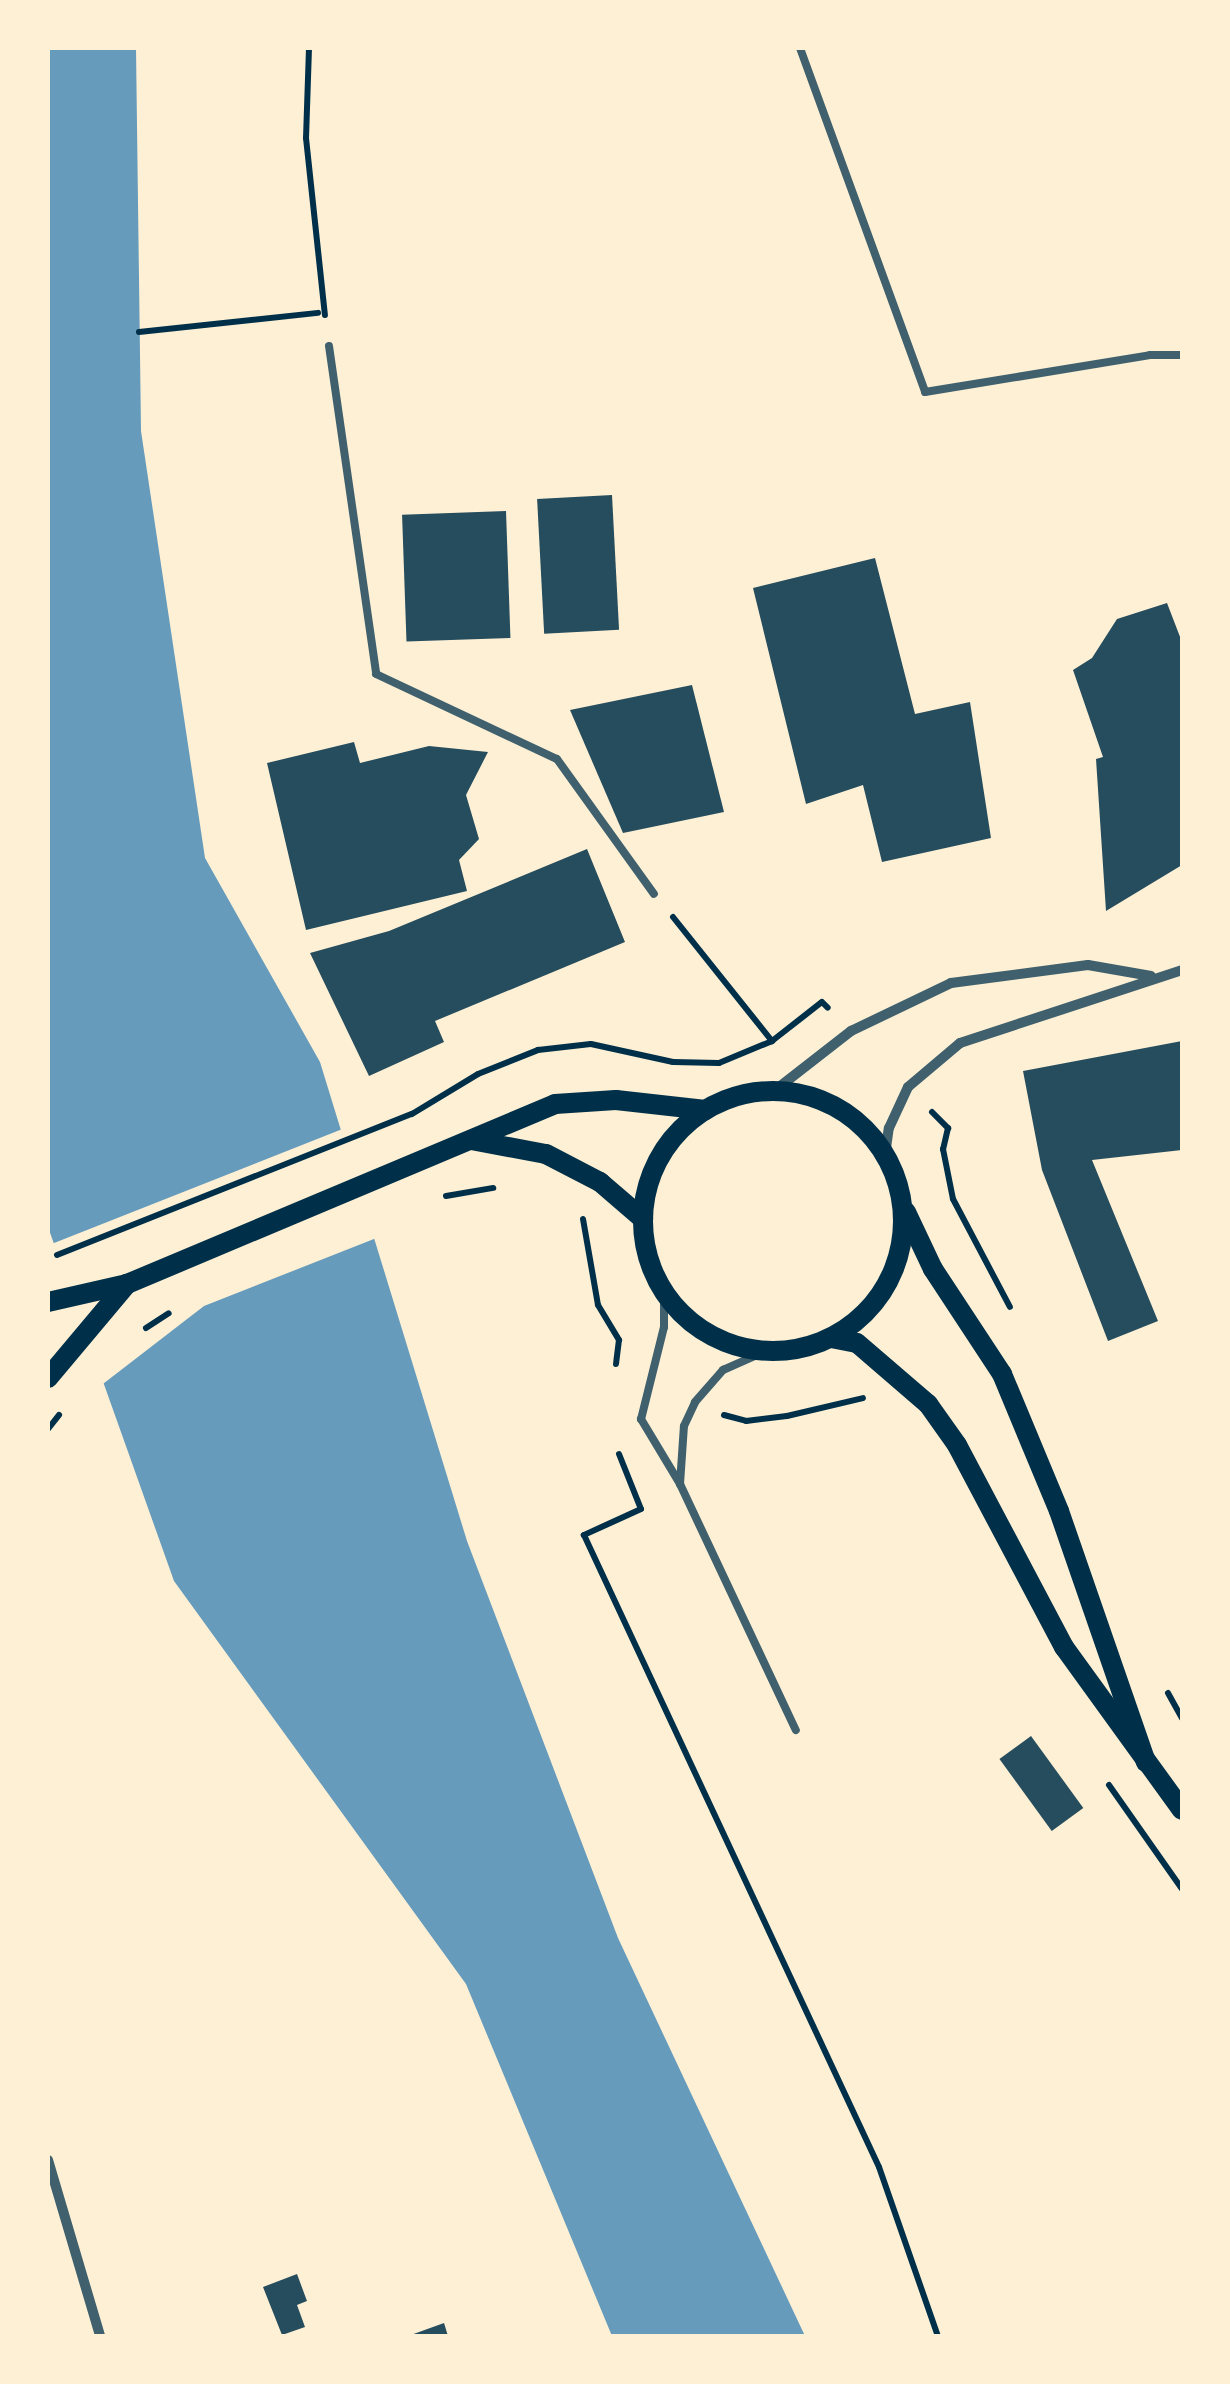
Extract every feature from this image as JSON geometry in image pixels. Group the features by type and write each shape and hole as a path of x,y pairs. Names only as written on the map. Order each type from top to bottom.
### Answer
{"main road":[{"path":"902,1202 903,1231 890,1278 855,1322 831,1338 766,1352 712,1336 664,1291 651,1265 644,1219 662,1152 705,1110 730,1098 774,1091 816,1098 845,1112 885,1155 934,1269 1002,1374 1059,1510 1146,1762"},
{"path":"48,1302 127,1284 468,1140 513,1117 568,1103 616,1100 705,1110"},
{"path":"468,1140 546,1154 600,1182 644,1219"},
{"path":"48,1378 127,1284"},
{"path":"831,1338 857,1343 928,1404 957,1445 1064,1647 1182,1810"}],"street":[{"path":"774,1091 851,1031 952,984 1088,964 1151,976"},
{"path":"885,1155 889,1128 908,1087 960,1043 1151,976 1182,970"},
{"path":"48,2160 100,2336"}],"lane":[{"path":"800,48 925,392 1150,355 1182,356"},
{"path":"329,346 376,674 556,759 654,894"},
{"path":"664,1291 664,1327 641,1419 680,1484 796,1730"},
{"path":"680,1484 684,1426 696,1402 723,1370 766,1352"}],"path":[{"path":"308,48 306,138 329,346"},
{"path":"139,332 324,312"},
{"path":"654,894 772,1041"},
{"path":"48,1258 412,1114 478,1074 538,1050 591,1044 673,1062 719,1064 772,1041 822,1002"},
{"path":"908,1087 948,1128 942,1148 953,1199 996,1276"},
{"path":"439,1197 510,1184"},
{"path":"138,1333 182,1305"},
{"path":"615,1377 619,1340"},
{"path":"48,1430 71,1403"},
{"path":"616,1447 640,1509 584,1535 879,2167 938,2336"}],"water":[{"path":"48,48 136,48 141,431 205,858 320,1062 467,1541 618,1938 805,2336 612,2336 466,1984 174,1581 48,1227"}],"pier":[{"path":"345,1128 379,1237 204,1306 99,1387 49,1245"}],"building":[{"path":"612,495 619,630 544,634 537,499"},
{"path":"506,511 510,638 406,642 402,515"},
{"path":"875,558 915,714 970,702 991,838 882,862 863,785 806,804 753,588"},
{"path":"1167,603 1182,642 1182,865 1106,911 1096,759 1103,757 1073,670 1092,658 1117,619"},
{"path":"692,685 724,812 623,833 570,710"},
{"path":"354,742 360,763 429,746 488,752 466,795 479,839 459,860 467,891 306,930 267,763"},
{"path":"587,849 625,942 435,1021 444,1042 369,1076 310,953 389,931"},
{"path":"1182,1041 1182,1150 1092,1160 1158,1321 1108,1341 1042,1170 1023,1071"},
{"path":"1031,1736 1083,1808 1052,1831 999,1759"},
{"path":"297,2274 307,2301 297,2305 305,2327 282,2335 263,2287"},
{"path":"444,2323 448,2336 408,2336"}]}
